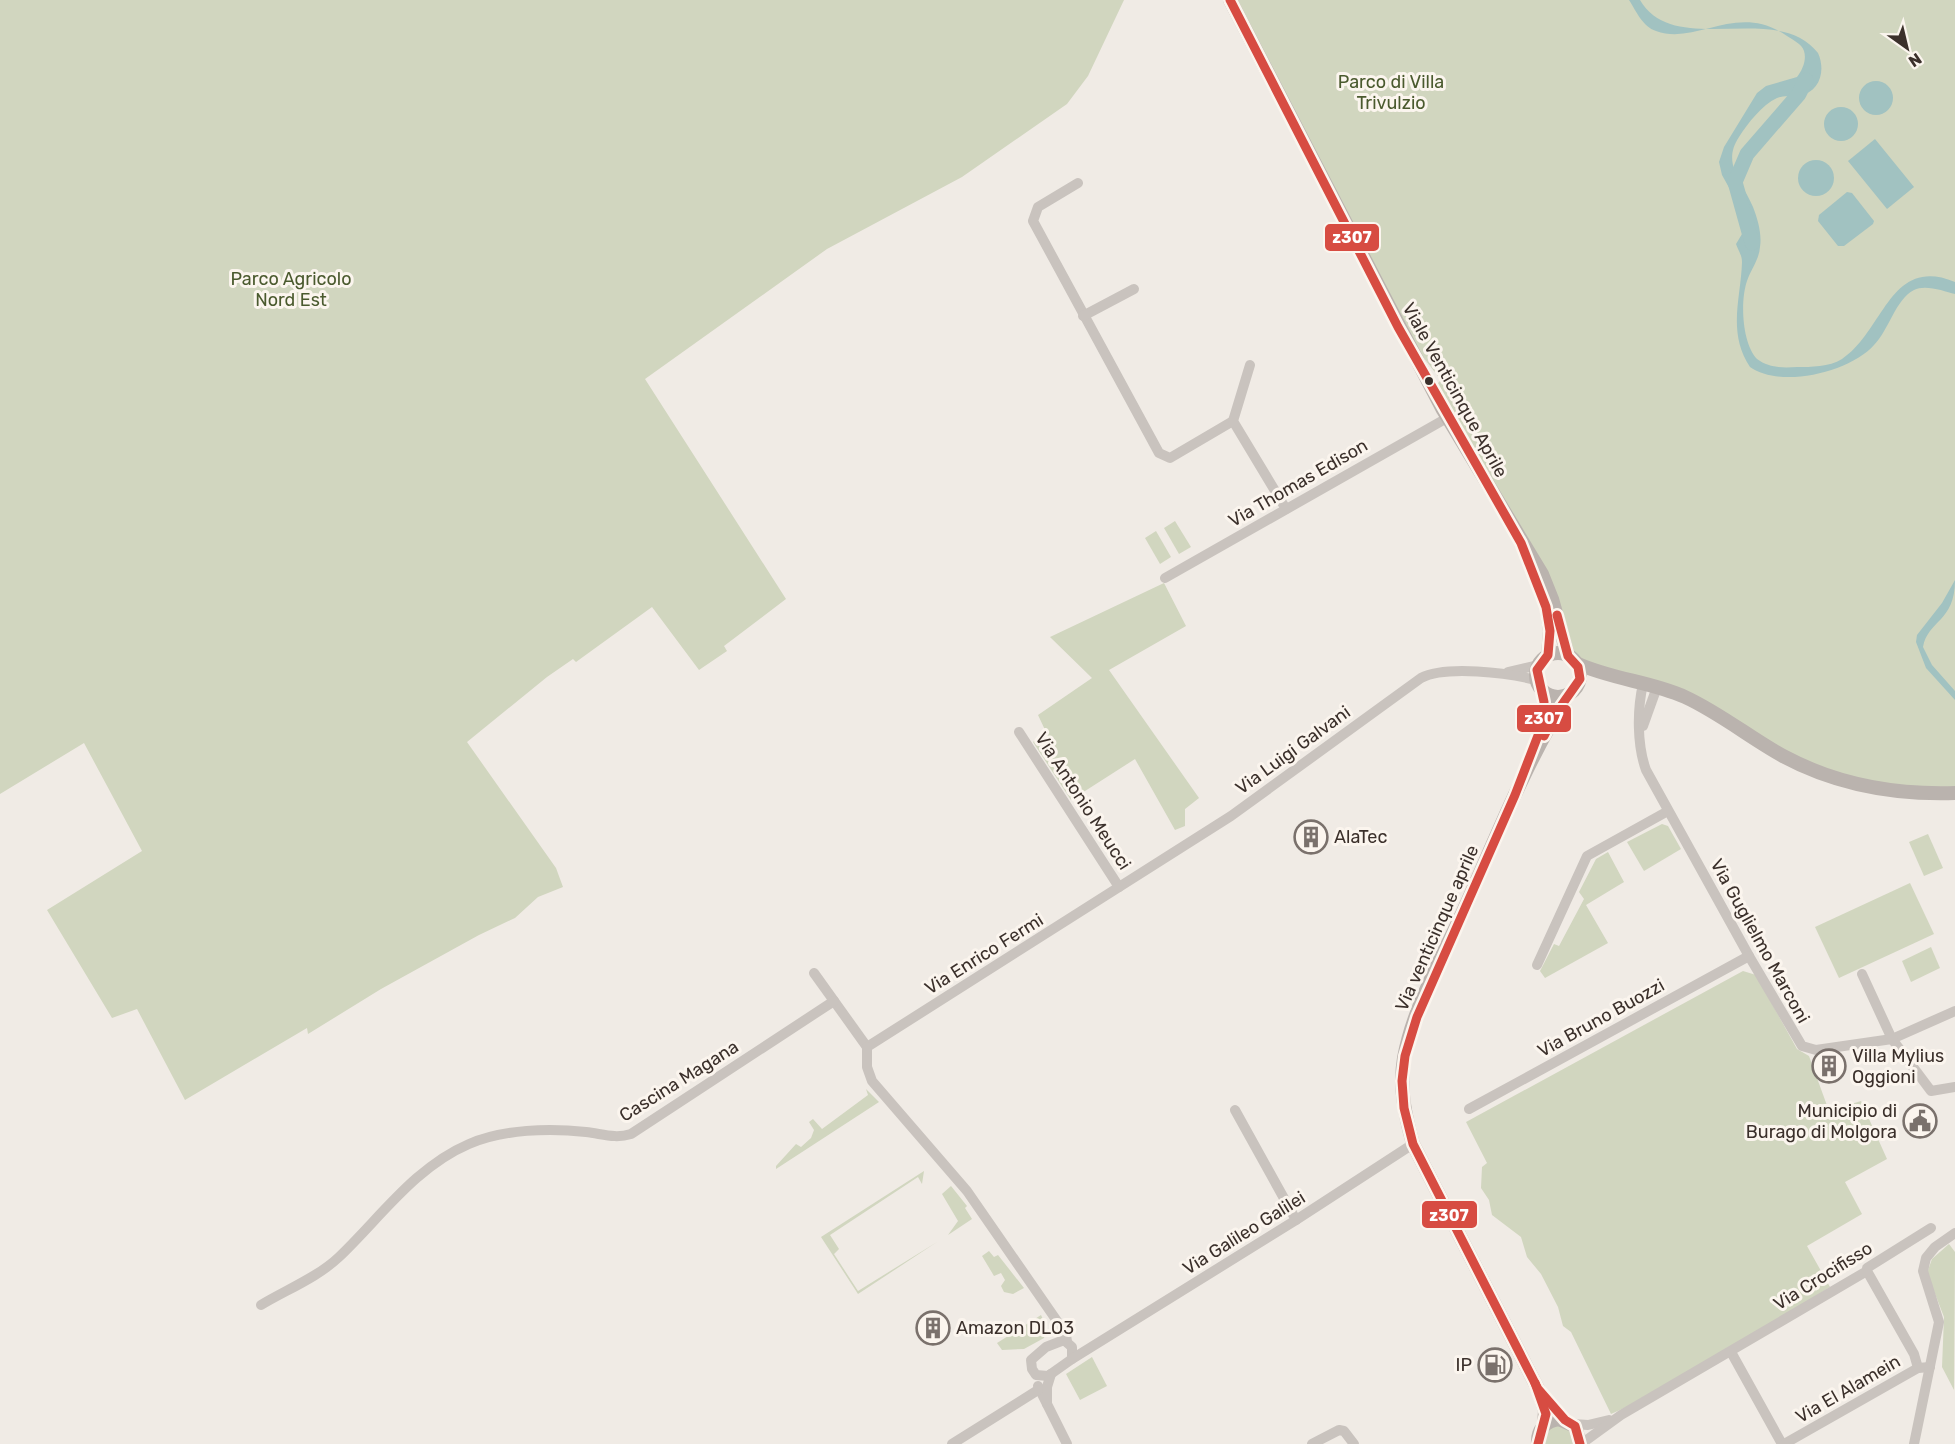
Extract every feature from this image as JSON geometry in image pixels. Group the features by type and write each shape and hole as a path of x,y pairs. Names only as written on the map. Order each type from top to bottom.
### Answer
{"street":[{"name":"Viale Venticinque Aprile","path":"1230,0 1447,418 1549,591 1572,659"},
{"path":"1078,183 1038,207 1033,221 1159,453 1170,458 1233,422 1250,365"},
{"path":"1083,316 1134,289"},
{"name":"Via Thomas Edison","path":"1165,578 1447,418"},
{"path":"1233,422 1286,509"},
{"name":"Viale Venticinque Aprile","path":"1521,543 1546,607 1550,631 1543,660"},
{"path":"1623,681 1558,653 1543,660 1536,680 1544,693 1555,698 1604,680 1650,685 1692,700 1782,755 1832,777 1881,790 1924,794 1955,793"},
{"path":"1572,659 1580,675 1572,691"},
{"name":"Via Luigi Galvani","path":"1496,674 1543,660"},
{"name":"Via Luigi Galvani","path":"1119,888 1231,816 1421,678 1435,672 1496,674 1536,680"},
{"name":"Via Guglielmo Marconi","path":"1650,685 1641,735 1642,759 1646,770 1749,956 1802,1046 1816,1050 1892,1039 1955,1011"},
{"name":"Via venticinque aprile","path":"1538,1438 1545,1411 1538,1389 1413,1144 1402,1093 1403,1070 1408,1043 1428,990 1523,780 1572,691"},
{"name":"Via venticinque aprile","path":"1523,780 1547,712 1544,693"},
{"name":"Via Antonio Meucci","path":"1019,732 1119,888"},
{"path":"1537,965 1587,856 1668,811"},
{"name":"Via Enrico Fermi","path":"867,1047 1119,888"},
{"name":"Via Bruno Buozzi","path":"1469,1109 1749,956"},
{"path":"814,973 867,1047 867,1066 872,1081 967,1191 1066,1334 1071,1349"},
{"path":"1862,974 1892,1039 1931,1091 1955,1087"},
{"name":"Cascina Magana","path":"261,1305 338,1259 427,1170 469,1143 489,1137 548,1131 588,1132 610,1137 631,1134 834,1001"},
{"path":"1235,1110 1296,1220"},
{"name":"Via Galileo Galilei","path":"1071,1349 1092,1348 1413,1144"},
{"name":"Via Crocifisso","path":"1621,1415 1867,1271 1867,1268 1931,1228"},
{"path":"1914,1444 1940,1322 1923,1271 1926,1258 1935,1247 1955,1233"},
{"path":"1867,1271 1914,1354 1918,1368"},
{"path":"1052,1316 1055,1333 1052,1344"},
{"path":"1067,1444 1038,1390 1031,1360 1052,1344 1061,1341 1071,1349"},
{"path":"1047,1404 1047,1387 1052,1374 1071,1349"},
{"path":"1731,1352 1783,1444"},
{"name":"Via El Alamein","path":"1783,1444 1918,1368 1930,1367"},
{"path":"1036,1376 1044,1377 1052,1374"},
{"name":"Via venticinque aprile","path":"1538,1389 1569,1422"},
{"path":"952,1444 1038,1390"},
{"path":"1538,1438 1554,1419 1602,1423 1621,1415"},
{"path":"1569,1422 1579,1434 1580,1444 1621,1415"},
{"path":"1312,1444 1339,1430 1344,1431 1353,1444"}],"green space":[{"name":"Parco Agricolo Nord Est","path":"0,0 1124,0 1088,76 1067,104 962,177 827,249 645,379 786,599 724,646 727,651 699,670 652,607 576,662 573,659 547,677 467,742 556,868 563,887 538,897 515,918 479,935 381,989 308,1034 307,1028 185,1100 137,1009 112,1018 47,910 142,851 84,743 0,794"},
{"name":"Parco di Villa Trivulzio","path":"1236,0 1955,0 1955,790 1883,787 1803,762 1715,708 1600,671 1576,657 1562,617 1451,413 1437,384 1441,380 1412,343"},
{"path":"1175,521 1191,547 1179,554 1164,528"},
{"path":"1156,531 1171,557 1160,564 1145,538"},
{"path":"1164,583 1186,626 1109,670 1199,798 1185,809 1185,826 1175,830 1135,759 1071,800 1033,742 1046,732 1038,715 1092,678 1050,637"},
{"path":"1662,824 1668,826 1681,849 1644,871 1627,842"},
{"path":"1928,834 1943,868 1924,876 1909,842"},
{"path":"1608,852 1624,882 1586,905 1608,943 1545,978 1540,971 1554,944 1559,946 1584,899 1579,892 1596,859"},
{"path":"1910,883 1934,934 1839,978 1815,927"},
{"path":"1931,947 1940,968 1911,982 1902,961"},
{"path":"1743,971 1756,975 1797,1049 1809,1056 1829,1111 1861,1101 1887,1159 1845,1182 1862,1214 1807,1246 1830,1287 1755,1334 1631,1405 1611,1414 1571,1332 1563,1326 1558,1307 1541,1274 1527,1257 1521,1237 1492,1215 1489,1200 1481,1188 1482,1167 1487,1163 1466,1122"},
{"path":"866,1089 879,1102 776,1169 776,1166 796,1144 801,1147 811,1138 814,1130 809,1122 813,1119 822,1129 868,1095"},
{"path":"924,1171 922,1184 918,1177 830,1235 839,1249 834,1254 858,1291 937,1242 858,1294 821,1237"},
{"path":"951,1186 967,1206 965,1208 972,1219 948,1235 958,1221 942,1194"},
{"path":"1949,1244 1955,1252 1954,1390 1942,1367 1944,1317 1927,1273 1932,1259"},
{"path":"989,1251 994,1257 998,1255 1024,1288 1013,1294 1004,1292 1001,1286 1005,1280 1001,1273 994,1276 982,1256"},
{"path":"1041,1315 1047,1328 1044,1338 1024,1349 1002,1350 997,1343"},
{"path":"1092,1357 1107,1386 1080,1400 1066,1374"},
{"path":"1551,1424 1569,1425 1574,1444 1544,1444 1543,1435"}],"water":[{"path":"1629,0 1640,0 1656,17 1676,26 1707,29 1671,34 1656,31 1651,29 1637,14"},
{"path":"1734,23 1751,23 1769,26 1777,31 1753,28 1707,29"},
{"path":"1777,31 1800,38 1818,53 1821,73 1816,85 1806,94 1780,97 1766,105 1747,126 1734,147 1733,164 1753,207 1760,232 1759,252 1747,281 1743,310 1745,333 1752,352 1757,359 1771,366 1808,367 1837,362 1856,347 1902,287 1916,279 1933,276 1955,282 1955,294 1918,288 1907,295 1879,339 1863,355 1832,370 1797,377 1779,377 1763,373 1750,367 1743,354 1737,328 1742,262 1736,244 1745,229 1747,220 1722,175 1719,162 1724,147 1757,93 1766,86 1797,77 1802,69 1805,58 1803,49 1797,42"},
{"path":"1876,81 1888,86 1893,98 1888,110 1876,115 1864,110 1859,98 1864,86"},
{"path":"1841,107 1853,112 1858,124 1853,136 1841,141 1829,136 1824,124 1829,112"},
{"path":"1875,139 1914,187 1887,209 1848,161"},
{"path":"1816,160 1829,165 1834,178 1829,191 1816,196 1803,191 1798,178 1803,165"},
{"path":"1847,192 1852,193 1874,221 1844,246 1838,246 1818,221 1819,215"},
{"path":"1955,580 1951,604 1930,631 1923,647 1932,665 1955,691 1955,700 1926,668 1916,642 1917,635 1942,603"}],"waterway":[{"path":"1752,243 1735,182 1747,154 1799,94 1806,80"}],"transit line":[{"name":"z307","path":"1230,0 1398,327 1521,543 1546,607 1550,631 1548,655 1537,670 1544,702 1544,720 1515,795 1417,1017 1405,1056 1402,1081 1404,1108 1413,1144 1538,1389 1565,1420 1575,1426 1580,1444"},
{"name":"z307","path":"1544,736 1554,716 1580,679 1578,667 1568,656 1557,615"},
{"name":"z307","path":"1535,1383 1546,1414 1538,1444"}],"place":[{"name":"AlaTec","path":"1311,837"},
{"name":"Villa Mylius Oggioni","path":"1829,1066"},
{"name":"Municipio di Burago di Molgora","path":"1920,1121"},
{"name":"Amazon DLO3","path":"933,1328"},
{"name":"IP","path":"1495,1365"}]}
